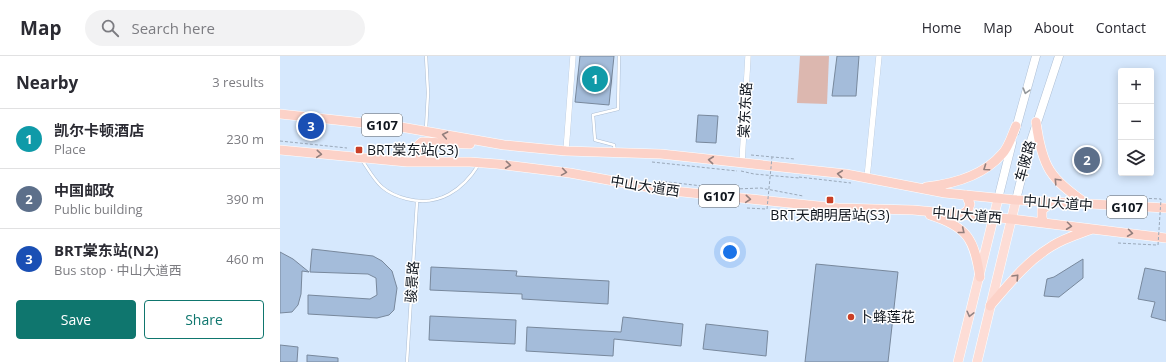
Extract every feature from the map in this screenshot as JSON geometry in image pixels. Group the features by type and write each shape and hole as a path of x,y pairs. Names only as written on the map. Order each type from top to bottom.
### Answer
{"highway":[{"name":"中山大道西","path":"280,114 426,131 483,143 566,151 661,154 741,167 867,178 906,186 998,198"},
{"path":"1036,122 1040,147 1051,174 1062,186 1088,205"},
{"path":"906,186 925,187 943,184 961,180 982,171 1002,154 1016,126"},
{"path":"428,162 421,158 418,152 418,146 422,142 456,144 483,143"},
{"name":"中山大道西","path":"280,150 407,162 480,162 570,173 663,190 838,208 913,210 1011,219"},
{"path":"963,214 968,210 970,204 966,195"},
{"name":"中山大道中","path":"998,198 1088,205 1166,208"},
{"path":"1044,223 1042,218 1042,210 1052,202"},
{"path":"913,210 943,220 966,234 974,246 980,277"},
{"name":"中山大道中","path":"1011,219 1166,238"},
{"path":"990,306 1027,265 1039,255 1053,245 1094,228"}],"main road":[{"name":"车陂路","path":"958,362 1016,126 1036,56"},
{"name":"车陂路","path":"977,362 1023,168 1036,122 1059,56"}],"street":[{"path":"566,151 573,56"},
{"name":"棠东东路","path":"741,167 748,56"},
{"path":"867,178 879,56"}],"lane":[{"path":"426,56 428,93 426,131"},
{"path":"615,152 614,145 595,140 593,116 618,109 618,56"},
{"path":"361,158 371,174 383,188 399,197 417,202 435,201 451,194 464,185 480,162"},
{"name":"骏景路","path":"407,362 417,202"}],"path":[{"path":"280,141 347,148"},
{"path":"748,155 796,159"},
{"path":"747,208 767,209 772,157"},
{"path":"645,161 741,167 754,174 851,184"},
{"path":"741,167 748,171"},
{"path":"793,176 804,178"},
{"path":"659,181 712,187"},
{"path":"746,191 734,189 774,190 805,197"},
{"path":"1118,243 1158,245 1161,199 1139,198"}],"shaded area":[{"path":"800,56 829,56 827,104 797,103"}],"building":[{"path":"580,56 614,56 609,105 575,102"},
{"path":"837,56 859,56 856,96 832,96"},
{"path":"698,115 718,116 716,143 696,142"},
{"path":"312,249 373,256 382,261 392,271 397,288 394,310 389,315 377,318 308,314 308,295 370,299 377,295 376,278 368,274 310,272"},
{"path":"280,252 293,259 309,272 302,271 301,294 298,305 292,312 280,313"},
{"path":"1083,259 1083,278 1059,297 1044,296 1047,279 1054,277"},
{"name":"卜蜂莲花","path":"816,264 898,272 888,362 805,362"},
{"path":"431,267 517,271 516,276 609,281 608,304 522,299 522,294 430,290"},
{"path":"1145,268 1166,272 1166,321 1151,317 1155,302 1138,299"},
{"path":"430,316 516,320 515,344 429,340"},
{"path":"623,317 683,324 681,346 614,339 613,356 526,351 527,327 621,332"},
{"path":"706,324 768,331 766,356 703,349"},
{"path":"280,345 298,347 297,362 280,362"},
{"path":"307,355 338,358 338,362 307,362"}],"place":[{"name":"凯尔卡顿酒店","path":"595,79"},
{"name":"BRT棠东站(N2)","path":"311,126"},
{"name":"BRT棠东站(S3)","path":"359,150"},
{"name":"中国邮政","path":"1087,160"},
{"name":"BRT天朗明居站(S3)","path":"830,200"},
{"name":"卜蜂莲花","path":"851,317"}]}
